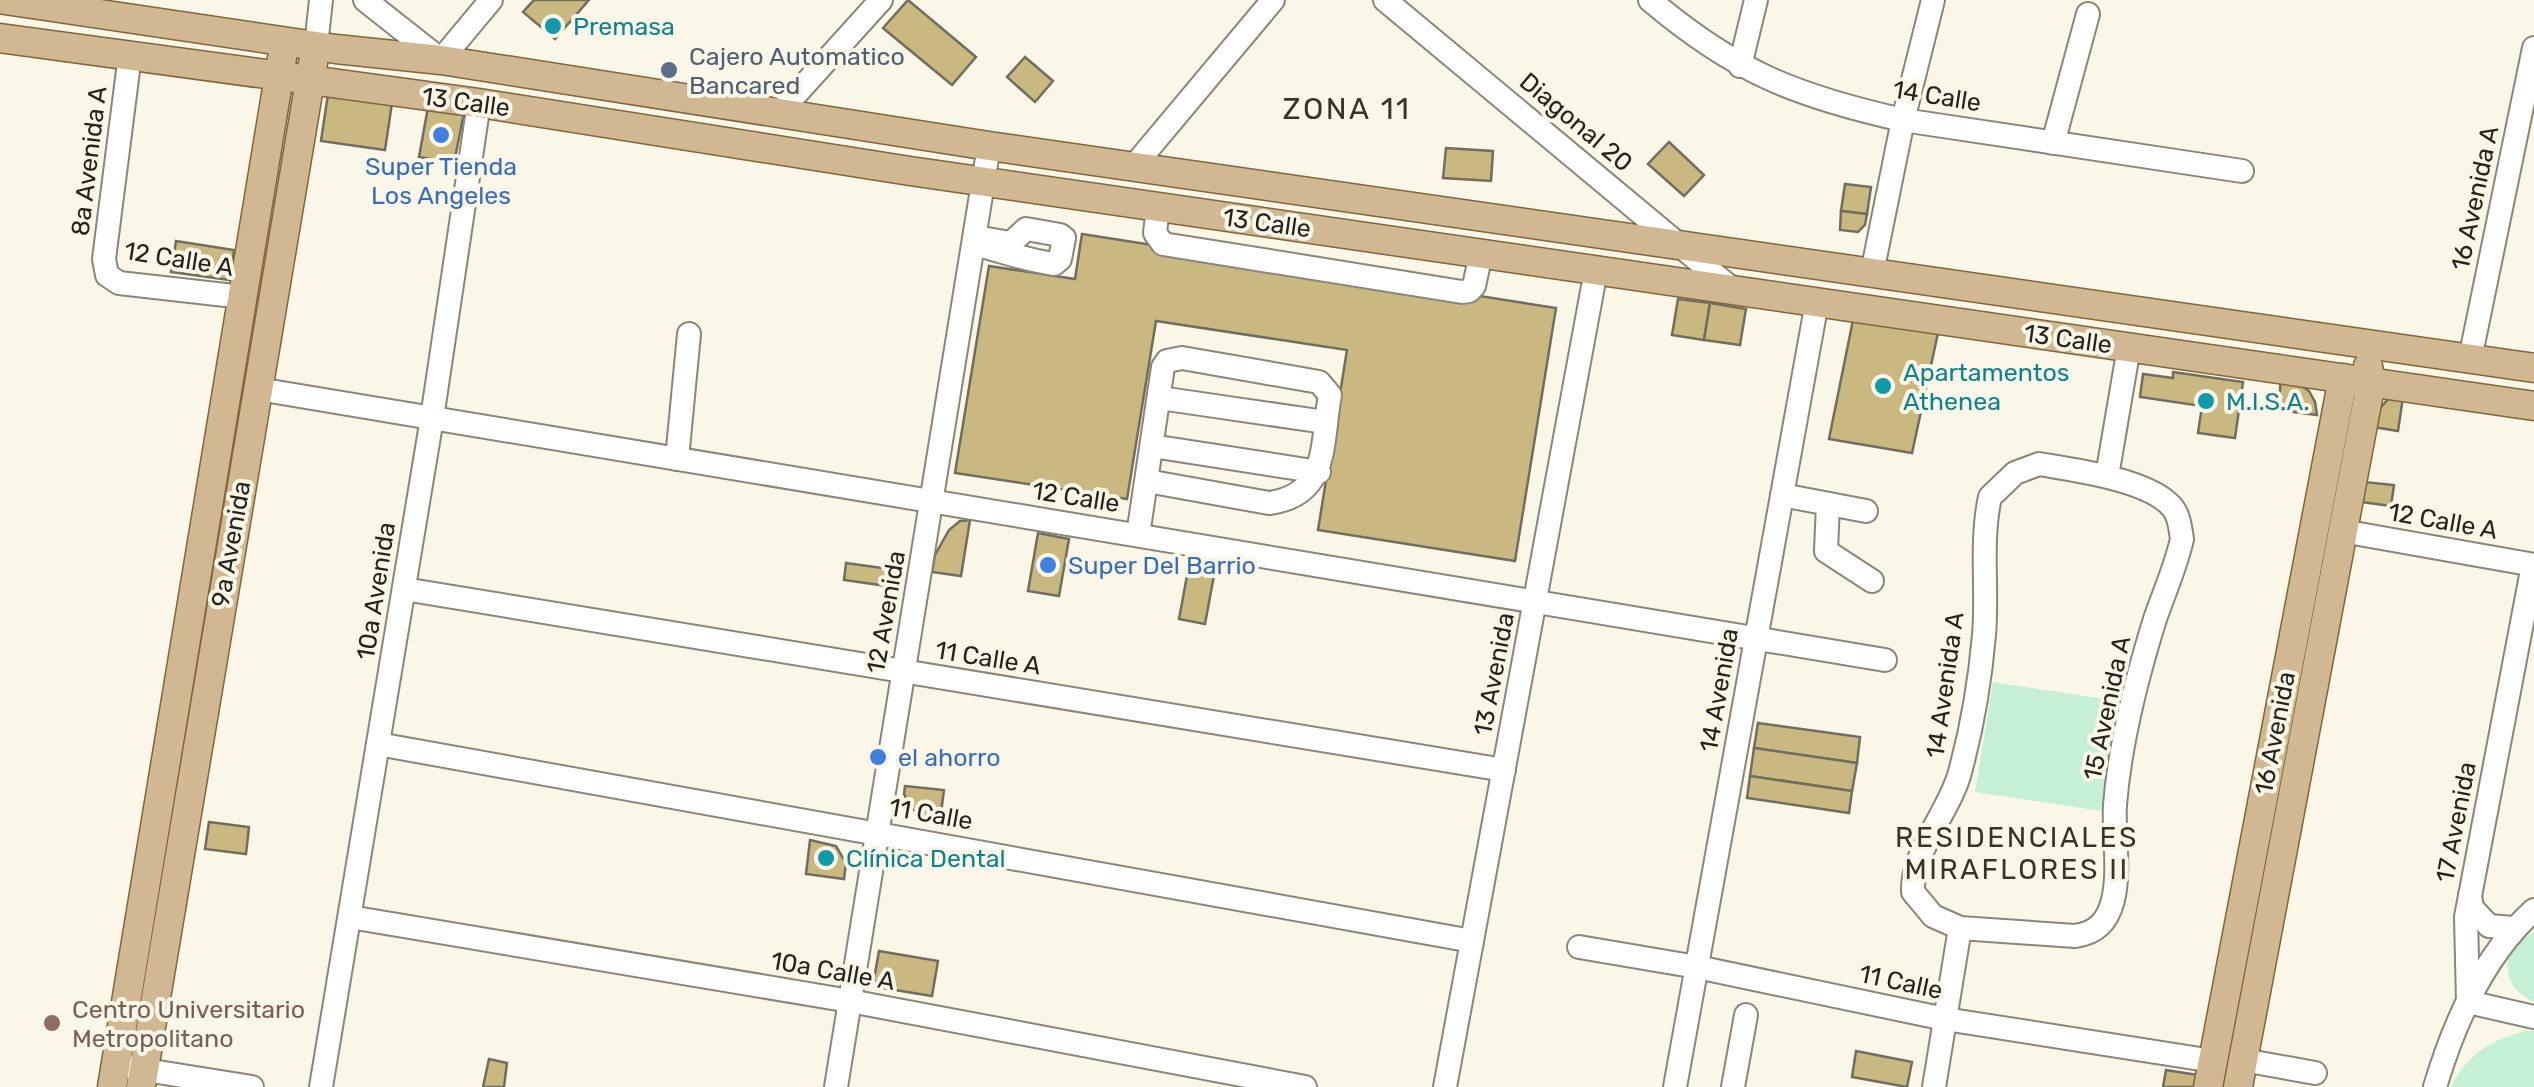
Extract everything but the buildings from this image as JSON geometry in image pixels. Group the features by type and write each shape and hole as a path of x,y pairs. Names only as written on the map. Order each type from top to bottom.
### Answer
{"main road":[{"name":"13 Calle","path":"5,0 285,42 441,60 989,146 2534,368"},
{"name":"13 Calle","path":"0,38 478,103 984,182 2534,406"},
{"name":"9a Avenida","path":"143,1078 146,959 243,297 285,42"},
{"name":"9a Avenida","path":"114,1076 146,959 258,389 316,46"},
{"path":"2304,334 2368,364 2356,380"},
{"name":"16 Avenida","path":"2240,1073 2342,531 2356,380"},
{"name":"16 Avenida","path":"2210,1074 2356,380"}],"street":[{"name":"9a Avenida","path":"316,46 321,0"},
{"path":"365,0 441,60 491,0"},
{"path":"778,114 874,8 847,0"},
{"path":"1134,166 1273,0"},
{"name":"Diagonal 20","path":"1385,0 1693,246"},
{"name":"Diagonal 20","path":"1407,0 1693,246 1731,288"},
{"name":"14 Calle","path":"1650,0 1740,66 1792,91 1903,120 2242,170"},
{"path":"1740,66 1756,0"},
{"path":"1872,273 1903,120 1933,0"},
{"path":"2053,143 2088,14"},
{"name":"16 Avenida A","path":"2470,359 2534,48"},
{"name":"8a Avenida A","path":"107,275 104,259 130,55"},
{"name":"10a Avenida","path":"321,1087 432,418 478,103"},
{"name":"12 Avenida","path":"836,1087 989,146"},
{"path":"1158,207 1155,233 1163,244 1462,292 1474,286 1481,254"},
{"name":"13 Avenida","path":"1445,1087 1596,270"},
{"name":"12 Calle A","path":"107,275 119,283 243,297"},
{"name":"14 Avenida","path":"1675,1087 1817,302"},
{"path":"677,458 689,334"},
{"path":"2107,476 2128,348"},
{"path":"1138,535 1166,362 1182,358 1319,382 1330,395 1319,472 1297,494 1268,503 1147,481"},
{"name":"12 Calle","path":"258,389 1885,660"},
{"path":"1160,398 1325,422"},
{"path":"1152,446 1319,472"},
{"name":"14 Avenida A","path":"1960,928 1932,916 1913,892 1920,860 1960,774 1984,638 1990,497 2005,481 2039,464 2107,476"},
{"name":"15 Avenida A","path":"1960,928 2075,936 2092,933 2107,919 2115,897 2116,803 2122,752 2140,668 2180,550 2180,523 2165,500 2107,476"},
{"path":"1782,495 1866,511"},
{"path":"1828,504 1826,550 1872,581"},
{"name":"12 Calle A","path":"2342,531 2533,565"},
{"name":"17 Avenida","path":"2436,1087 2448,1042 2468,1002 2465,944 2470,896 2533,565"},
{"name":"11 Calle A","path":"404,589 1504,770"},
{"name":"11 Calle","path":"378,744 1472,941"},
{"path":"2470,896 2472,908 2489,926 2501,930 2514,928"},
{"path":"2534,910 2514,928 2468,1002 2534,1017"},
{"name":"10a Calle A","path":"350,917 850,1001 1306,1087"},
{"path":"1934,1087 1960,928"},
{"name":"11 Calle","path":"1579,947 1696,966 2210,1074"},
{"path":"1733,1087 1746,1016"},
{"path":"2240,1073 2315,1073"},
{"path":"114,1076 252,1087"}],"green space":[{"path":"1993,682 2118,701 2101,811 1975,792"},
{"path":"2534,933 2534,1002 2514,987 2508,967 2514,947"},
{"path":"2525,1031 2534,1031 2534,1087 2451,1087 2481,1050"}],"place":[{"name":"Premasa","path":"553,26"},
{"name":"Cajero Automatico Bancared","path":"669,70"},
{"name":"Super Tienda Los Angeles","path":"441,135"},
{"name":"Apartamentos Athenea","path":"1883,386"},
{"name":"M.I.S.A.","path":"2206,401"},
{"name":"Super Del Barrio","path":"1048,565"},
{"name":"el ahorro","path":"878,757"},
{"name":"Clínica Dental","path":"826,858"},
{"name":"Centro Universitario Metropolitano","path":"52,1023"}],"district":[{"name":"ZONA 11","path":"1347,109"},
{"name":"RESIDENCIALES MIRAFLORES II","path":"2017,853"}]}
